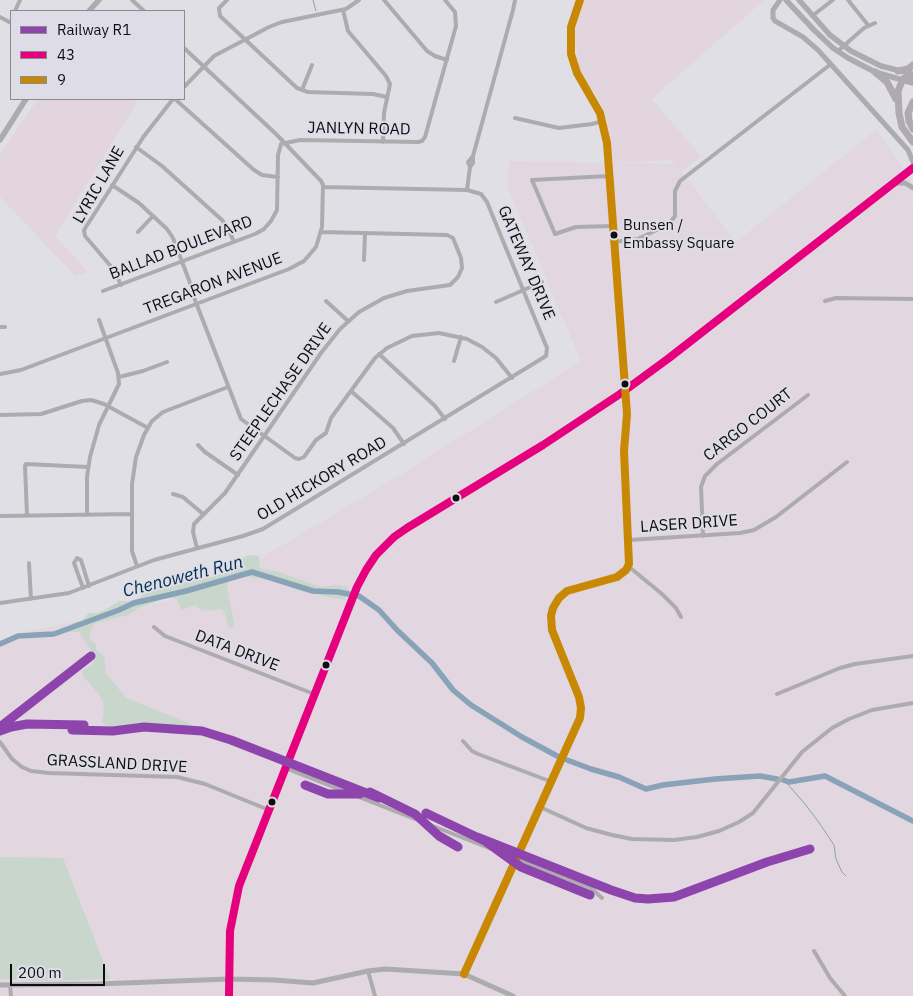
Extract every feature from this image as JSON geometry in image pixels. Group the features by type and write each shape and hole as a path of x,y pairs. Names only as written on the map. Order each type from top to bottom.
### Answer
{"highway":[{"path":"898,71 908,69 913,65"},
{"path":"875,72 891,89 898,106"},
{"path":"913,76 901,80 898,92 898,106 902,127 913,142"},
{"path":"913,102 908,113 913,129"}],"main road":[{"path":"90,10 99,0"},
{"path":"786,0 815,30 838,50 875,72 913,83"},
{"path":"799,0 830,35 843,45 870,61 913,76"},
{"path":"0,140 2,132 25,100"}],"street":[{"path":"132,0 143,10"},
{"path":"227,0 220,6 218,14 297,88 308,92 373,94 387,97"},
{"path":"185,86 216,54 282,22 349,8 359,0"},
{"path":"384,0 427,51 432,55 447,60"},
{"name":"JANLYN ROAD","path":"185,49 285,143 300,140 418,142 424,139 447,60 456,21 453,9 446,0"},
{"path":"285,143 321,181 323,187 467,190 470,167 473,163 473,156 515,0"},
{"path":"464,974 580,718 579,697 552,630 553,608 559,598 567,591 617,577 628,566 629,540 624,452 627,414 606,138 603,121 577,73 571,54 571,27 580,0"},
{"path":"780,0 773,10 775,21 809,42 831,64 908,150 913,162"},
{"path":"812,16 833,0"},
{"path":"848,0 868,25"},
{"path":"342,10 348,31 388,80 390,86 384,113 383,142"},
{"path":"838,50 868,25 875,23"},
{"path":"613,242 638,238 669,224 675,216 675,191 680,181 831,64"},
{"path":"302,90 312,65"},
{"name":"LYRIC LANE","path":"121,284 114,270 86,238 85,228 136,147 173,100"},
{"path":"175,100 254,170 262,175 278,177"},
{"path":"515,118 559,128 583,126 603,121"},
{"name":"BALLAD BOULEVARD","path":"103,292 260,232 271,221 278,206 279,151 280,144 285,143"},
{"path":"136,147 162,166 222,220 234,242"},
{"path":"229,996 229,942 236,897 350,604 357,587 373,559 395,537 543,445 625,390 669,358 913,168"},
{"path":"609,176 532,180 555,234 576,227 612,226"},
{"path":"894,183 905,183 913,188"},
{"path":"112,185 131,198 170,232 241,419 264,437 299,459 304,457 316,440 326,433 329,421 366,368 379,354 404,339 419,334 439,333 461,337 487,350 512,378"},
{"name":"TREGARON AVENUE","path":"0,374 22,370 299,264 316,247 321,232 323,187"},
{"name":"GATEWAY DRIVE","path":"467,190 478,193 485,198 548,352"},
{"path":"138,232 153,216"},
{"path":"321,232 365,233 364,260"},
{"name":"STEEPLECHASE DRIVE","path":"197,548 194,524 225,493 321,353 348,321 372,304 396,294 450,285 457,280 461,272 462,262 460,255 453,238 447,235 365,233"},
{"path":"496,302 542,282"},
{"path":"825,301 836,298 913,299"},
{"path":"326,301 348,321"},
{"path":"87,514 88,467 96,434 118,388 119,377 99,320"},
{"path":"454,361 461,337"},
{"name":"OLD HICKORY ROAD","path":"0,603 63,595 154,560 263,529 545,358 548,352"},
{"path":"379,354 435,406 445,419"},
{"path":"119,377 168,362"},
{"path":"137,566 132,551 133,469 148,428 157,416 166,410 228,387"},
{"path":"350,391 393,428 404,444"},
{"name":"CARGO COURT","path":"703,536 701,487 705,476 717,464 808,395"},
{"path":"0,415 47,413 88,400 109,406 148,428"},
{"path":"198,444 205,452 238,475"},
{"name":"LASER DRIVE","path":"629,540 740,533 763,526 848,462"},
{"path":"27,516 26,464 88,467"},
{"path":"173,494 184,497 204,514"},
{"path":"0,516 132,514"},
{"path":"83,588 74,562 77,558 81,560 89,586"},
{"path":"29,563 31,599"},
{"path":"628,566 669,601 681,617"},
{"name":"DATA DRIVE","path":"154,627 165,636 314,694"},
{"path":"777,694 840,668 855,664 913,656"},
{"path":"540,807 586,828 632,839 674,840 719,831 753,813 802,752 832,728 872,710 913,703"},
{"path":"463,741 472,751 478,754 552,782"},
{"name":"GRASSLAND DRIVE","path":"0,742 7,754 18,764 36,772 177,777 205,784 269,810"},
{"path":"285,768 591,888 602,898"},
{"path":"814,951 830,978 845,996"},
{"path":"0,985 98,984 229,979 314,983 384,969 464,974 513,996"},
{"path":"368,971 375,996"},
{"path":"10,985 11,996"}],"shaded area":[{"path":"585,0 764,0 652,99 701,156 682,172 671,160 613,163 609,126 605,114 601,103 579,67 575,40 576,24 580,9"},
{"path":"37,100 134,100 137,103 55,236 88,272 75,276 0,197 0,154"},
{"path":"877,129 912,182 913,996 0,996 0,647 14,634 130,611 224,585 266,555 395,478 581,361 507,186 509,161 676,164 736,242"},
{"path":"249,555 259,556 260,568 263,569 279,572 321,587 344,586 349,589 345,600 304,592 269,580 244,576 228,582 227,586 234,623 231,628 228,627 225,613 221,609 206,611 201,610 195,605 181,610 177,599 172,598 139,608 128,615 96,623 92,626 89,639 96,644 96,650 104,656 106,673 126,698 191,724 190,726 174,724 155,729 121,729 102,723 103,702 98,693 83,676 82,671 93,664 95,657 79,632 68,632 71,624 82,620 89,613 105,610 119,601 139,598 160,583 170,587 192,580 212,577 230,570 237,560"},
{"path":"0,857 63,858 110,979 41,981 0,979"}],"waterway":[{"path":"313,0 316,11"},
{"name":"Chenoweth Run","path":"0,644 18,636 54,634 134,603 186,591 252,572 313,591 338,592 359,596 379,610 432,663 453,690 471,705 522,737 559,757"},
{"name":"Chenoweth Run","path":"567,760 619,777 646,789 663,785 715,779 760,776 777,779"},
{"name":"Chenoweth Run","path":"783,780 789,782 825,776 913,821"},
{"path":"785,781 805,804 834,845 836,859 846,876"}],"rail line":[{"name":"R1","path":"0,727 91,656"},
{"name":"R1","path":"0,731 27,724 84,725"},
{"name":"R1","path":"72,730 113,731 144,727 202,731 231,740 379,798"},
{"name":"R1","path":"305,785 328,794 360,794"},
{"name":"R1","path":"370,792 415,814 439,836 458,847"},
{"name":"R1","path":"426,813 485,841 521,867 590,895"},
{"name":"R1","path":"477,837 611,890 635,898 648,899 674,897 767,862 810,849"}],"transit line":[{"name":"9","path":"464,974 580,718 579,697 552,630 551,616 553,608 559,598 567,591 617,577 626,570 629,564 624,451 627,414 607,143 600,113 577,73 571,54 571,27 580,0"},
{"name":"43","path":"229,996 230,931 239,886 357,587 376,555 394,537 407,528 543,445 620,394 913,168"}],"place":[{"name":"Bunsen / Embassy Square","path":"614,235"}]}
